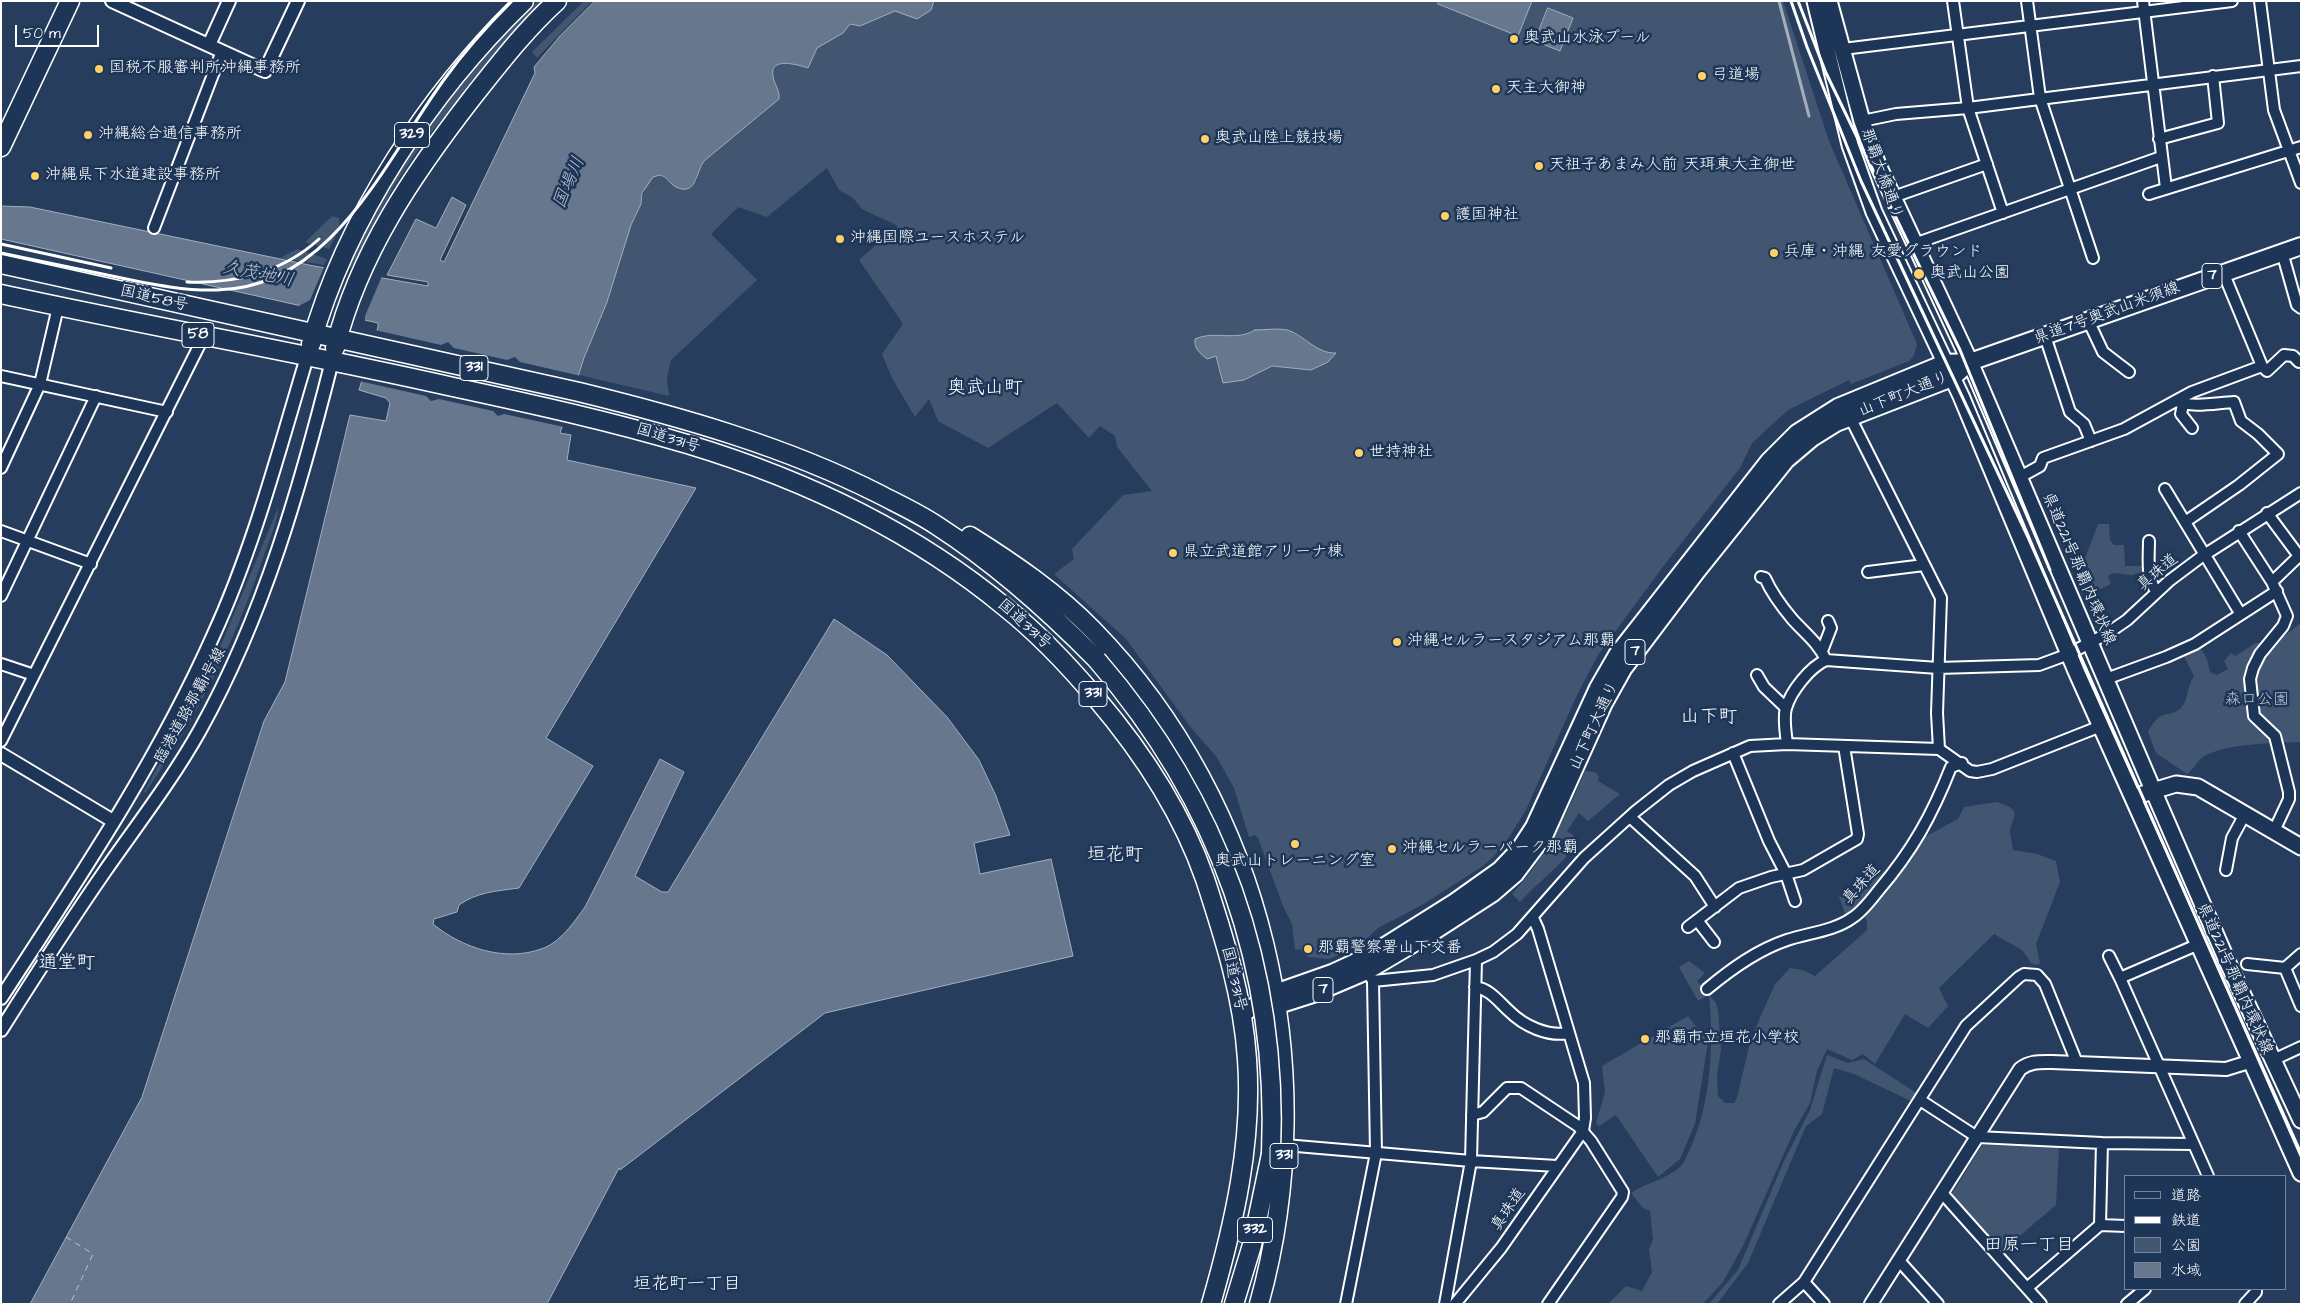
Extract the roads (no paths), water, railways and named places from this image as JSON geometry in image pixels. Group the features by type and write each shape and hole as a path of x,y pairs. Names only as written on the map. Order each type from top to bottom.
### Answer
{"highway":[{"path":"1,147 70,1"},
{"name":"329","path":"307,356 320,315 339,268 378,190 422,121 477,50 524,1"},
{"name":"329","path":"332,361 342,320 361,271 393,209 431,151 508,54 557,1"},
{"name":"国道58号","path":"1,264 337,338"},
{"name":"国道58号","path":"1,294 332,361"},
{"name":"国道331号","path":"337,338 579,392 696,424 814,464 867,488 934,524 1003,574 1054,616 1097,660 1137,709 1178,772 1210,831 1236,895 1255,961 1265,1017 1278,1149 1264,1234 1248,1304"},
{"name":"国道331号","path":"332,361 364,366 573,414 691,445 804,488 854,511 927,551 970,579 1008,609 1045,643 1110,714 1140,755 1168,799 1196,854 1219,920 1242,1014 1248,1059 1247,1127 1242,1171 1232,1221 1211,1304"},
{"name":"国道331号","path":"934,524 962,531 1010,561 1092,629 1129,670 1145,692 1186,752 1218,810 1250,892 1266,948 1276,1000 1284,1075 1278,1149 1275,1233 1259,1304"},
{"name":"332","path":"1234,1304 1278,1149"}],"main road":[{"name":"那覇大橋通り","path":"1815,1 1845,125 1861,180 1888,244 1948,370"},
{"name":"那覇大橋通り","path":"1829,1 1862,121 1914,244 1970,362"},
{"name":"県道7号奥武山米須線","path":"1970,362 2301,246"},
{"name":"山下町大通り","path":"1242,1014 1369,956 1456,902 1508,862 1525,842 1540,816 1594,695 1610,665 1630,636 1769,460 1797,433 1826,413 1856,398 1970,362"},
{"name":"県道221号那覇内環状線","path":"1970,362 2153,790 2301,1120"},
{"name":"山下町大通り","path":"1276,1000 1370,976 1493,893 1515,874 1545,834 1604,703 1630,658 1786,460 1817,434 1948,370"},
{"name":"県道221号那覇内環状線","path":"1948,370 1994,472 2069,654 2301,1173"},
{"path":"2133,799 2153,790 2176,784 2198,787 2301,847"}],"street":[{"path":"112,1 265,71 298,1"},
{"path":"209,45 229,1"},
{"path":"1953,1 1968,108 2003,213"},
{"path":"2027,1 2040,98 2093,258"},
{"path":"2142,1 2166,188"},
{"path":"1843,49 2232,1"},
{"path":"2260,1 2274,110 2301,183"},
{"path":"154,228 222,52"},
{"path":"1862,121 1896,114 1968,108 2301,66"},
{"path":"2159,139 2218,123 2213,76"},
{"path":"2149,194 2301,147"},
{"path":"1914,244 2161,157"},
{"path":"1893,197 1987,164"},
{"path":"2282,252 2298,305 2301,308"},
{"path":"2223,272 2262,366 2267,372 2284,355 2293,356 2298,362"},
{"path":"1,468 40,384 58,306"},
{"path":"2088,320 2103,352 2129,372"},
{"path":"1,741 168,412 204,336"},
{"path":"2045,336 2070,412 2084,424 2091,441"},
{"name":"臨港道路那覇1号線","path":"2,995 81,876 180,705 231,594 251,538 307,356"},
{"name":"臨港道路那覇1号線","path":"1,1030 87,898 185,755 235,660 267,584 282,539 332,361"},
{"path":"2020,478 2040,466 2044,458 2124,429 2180,402 2192,392 2262,366"},
{"path":"1,376 168,412"},
{"path":"1,596 96,396"},
{"path":"2180,402 2181,414 2192,428"},
{"path":"2180,402 2209,404 2234,402 2241,421 2258,434 2278,454 2240,484 2184,522"},
{"path":"1850,418 1941,598 1937,713 1939,749"},
{"path":"2165,489 2240,613"},
{"name":"真珠道","path":"1824,655 1938,668 2039,665 2069,654 2128,620 2156,591 2206,554 2267,513 2301,493"},
{"path":"2106,679 2195,644 2275,587 2300,555 2267,513"},
{"path":"1,531 91,564"},
{"path":"2239,532 2275,587 2286,611 2286,620 2260,654 2250,675 2254,716 2275,736 2289,792 2289,800 2274,831"},
{"path":"2150,541 2148,570 2156,591"},
{"path":"1868,572 1924,565"},
{"path":"1761,577 1765,578 1772,593 1824,655"},
{"path":"1787,744 1786,708 1794,692 1824,655 1831,628 1828,620"},
{"path":"1,664 34,675"},
{"path":"1757,676 1764,687 1786,708"},
{"path":"1346,1304 1376,1152 1370,976 1433,975 1493,952 1517,934 1533,918 1557,886 1630,817 1669,785 1733,753 1759,744 1939,749 1961,762 1970,771 1983,771 2101,726"},
{"path":"1714,942 1693,923 1739,888 1802,870 1857,839 1858,834 1844,746"},
{"path":"1733,753 1769,841 1786,874 1795,900"},
{"path":"1,754 113,821"},
{"name":"真珠道","path":"1707,989 1739,963 1785,940 1833,927 1853,918 1888,879 1918,838 1927,824 1951,767 1961,762"},
{"path":"2226,870 2232,838 2246,814"},
{"path":"1630,817 1695,876 1715,907"},
{"path":"1533,918 1538,929 1584,1083 1585,1118 1583,1131"},
{"path":"2120,978 2200,944"},
{"path":"2247,964 2285,968 2301,954"},
{"path":"2109,956 2208,1175"},
{"path":"1445,1304 1471,1161 1476,960"},
{"path":"2285,968 2301,1006"},
{"path":"1778,1304 1804,1282 1966,1026 2024,974 2037,975 2045,984 2077,1063"},
{"path":"1475,987 1485,988 1514,1016 1528,1025 1552,1034 1569,1033"},
{"path":"2273,1060 2301,1047"},
{"path":"1871,1304 2020,1069 2025,1065 2032,1062 2226,1069 2252,1061"},
{"path":"1472,1115 1483,1112 1507,1088 1514,1086 1521,1088 1583,1131 1623,1192 1622,1197 1548,1304"},
{"path":"1920,1100 1978,1137 2102,1143 2193,1144"},
{"name":"真珠道","path":"1455,1304 1501,1248 1583,1131"},
{"path":"2100,1224 2102,1143"},
{"path":"1278,1149 1376,1152 1471,1161 1557,1166"},
{"path":"1942,1193 2041,1304"},
{"path":"2026,1288 2100,1224 2124,1226"},
{"path":"1897,1262 1904,1265 1938,1304"},
{"path":"1804,1282 1824,1304"},
{"path":"2128,1304 2144,1290"},
{"path":"2245,1304 2256,1290"}],"water":[{"path":"595,1 934,1 931,10 917,19 895,11 860,26 850,24 843,33 817,48 808,68 786,63 776,66 773,70 773,76 779,92 779,99 704,161 692,186 688,189 676,187 660,175 653,177 642,193 641,204 631,225 607,302 584,358 560,433 571,435 567,460 696,488 546,738 593,766 519,888 473,897 459,905 457,912 434,919 433,924 470,946 499,953 527,953 541,949 554,942 566,931 585,907 660,759 684,772 635,876 662,892 668,892 834,619 887,655 947,717 979,760 996,796 1010,835 974,843 980,874 1051,859 1073,956 825,1013 620,1170 619,1168 547,1304 30,1304 142,1097 264,721 285,682 350,415 386,421 390,403 386,398 359,390 378,323 1,239 1,206 30,207 314,266 428,286 428,282 387,275 416,219 436,228 452,197 466,205 440,260 444,262 535,73 534,67 560,36"},
{"path":"1439,1 1532,1 1518,36 1438,4"},
{"path":"1548,8 1573,18 1560,51 1535,41"},
{"path":"1255,330 1287,330 1299,335 1322,350 1336,353 1328,362 1311,370 1272,366 1244,380 1223,383 1216,356 1207,359 1197,348 1195,339 1210,335 1240,335"}],"waterway":[{"path":"1779,1 1809,116"}],"railway":[{"path":"1,253 151,284 204,290 257,284 293,268 324,244 351,215 376,182 451,71 493,20 512,1"},
{"path":"1791,1 1807,47 1861,181 2027,535 2301,1156"},
{"path":"1798,1 1826,73 1960,350 2050,570"},
{"path":"187,282 223,281 258,274 290,260 319,239"},
{"path":"1,244 111,268"}],"place":[{"name":"奥武山水泳プール","path":"1514,39"},
{"name":"国税不服審判所沖縄事務所","path":"99,69"},
{"name":"弓道場","path":"1702,76"},
{"name":"天主大御神","path":"1496,89"},
{"name":"沖縄総合通信事務所","path":"88,135"},
{"name":"奥武山陸上競技場","path":"1205,139"},
{"name":"天祖子あまみ人前 天珥東大主御世","path":"1539,166"},
{"name":"沖縄県下水道建設事務所","path":"35,176"},
{"name":"護国神社","path":"1445,216"},
{"name":"沖縄国際ユースホステル","path":"840,239"},
{"name":"兵庫・沖縄 友愛グラウンド","path":"1774,253"},
{"name":"奥武山公園","path":"1919,274"},
{"name":"世持神社","path":"1359,453"},
{"name":"県立武道館アリーナ棟","path":"1173,553"},
{"name":"沖縄セルラースタジアム那覇","path":"1397,642"},
{"name":"奥武山トレーニング室","path":"1295,844"},
{"name":"沖縄セルラーパーク那覇","path":"1392,849"},
{"name":"那覇警察署山下交番","path":"1308,949"},
{"name":"那覇市立垣花小学校","path":"1645,1039"}],"district":[{"name":"奥武山町","path":"985,389"},
{"name":"山下町","path":"1709,718"},
{"name":"垣花町","path":"1115,856"},
{"name":"通堂町","path":"67,964"},
{"name":"田原一丁目","path":"2029,1246"},
{"name":"垣花町一丁目","path":"687,1285"}],"water label":[{"name":"国場川","path":"570,183"},
{"name":"久茂地川","path":"258,275"}],"park label":[{"name":"森口公園","path":"2257,701"}]}
